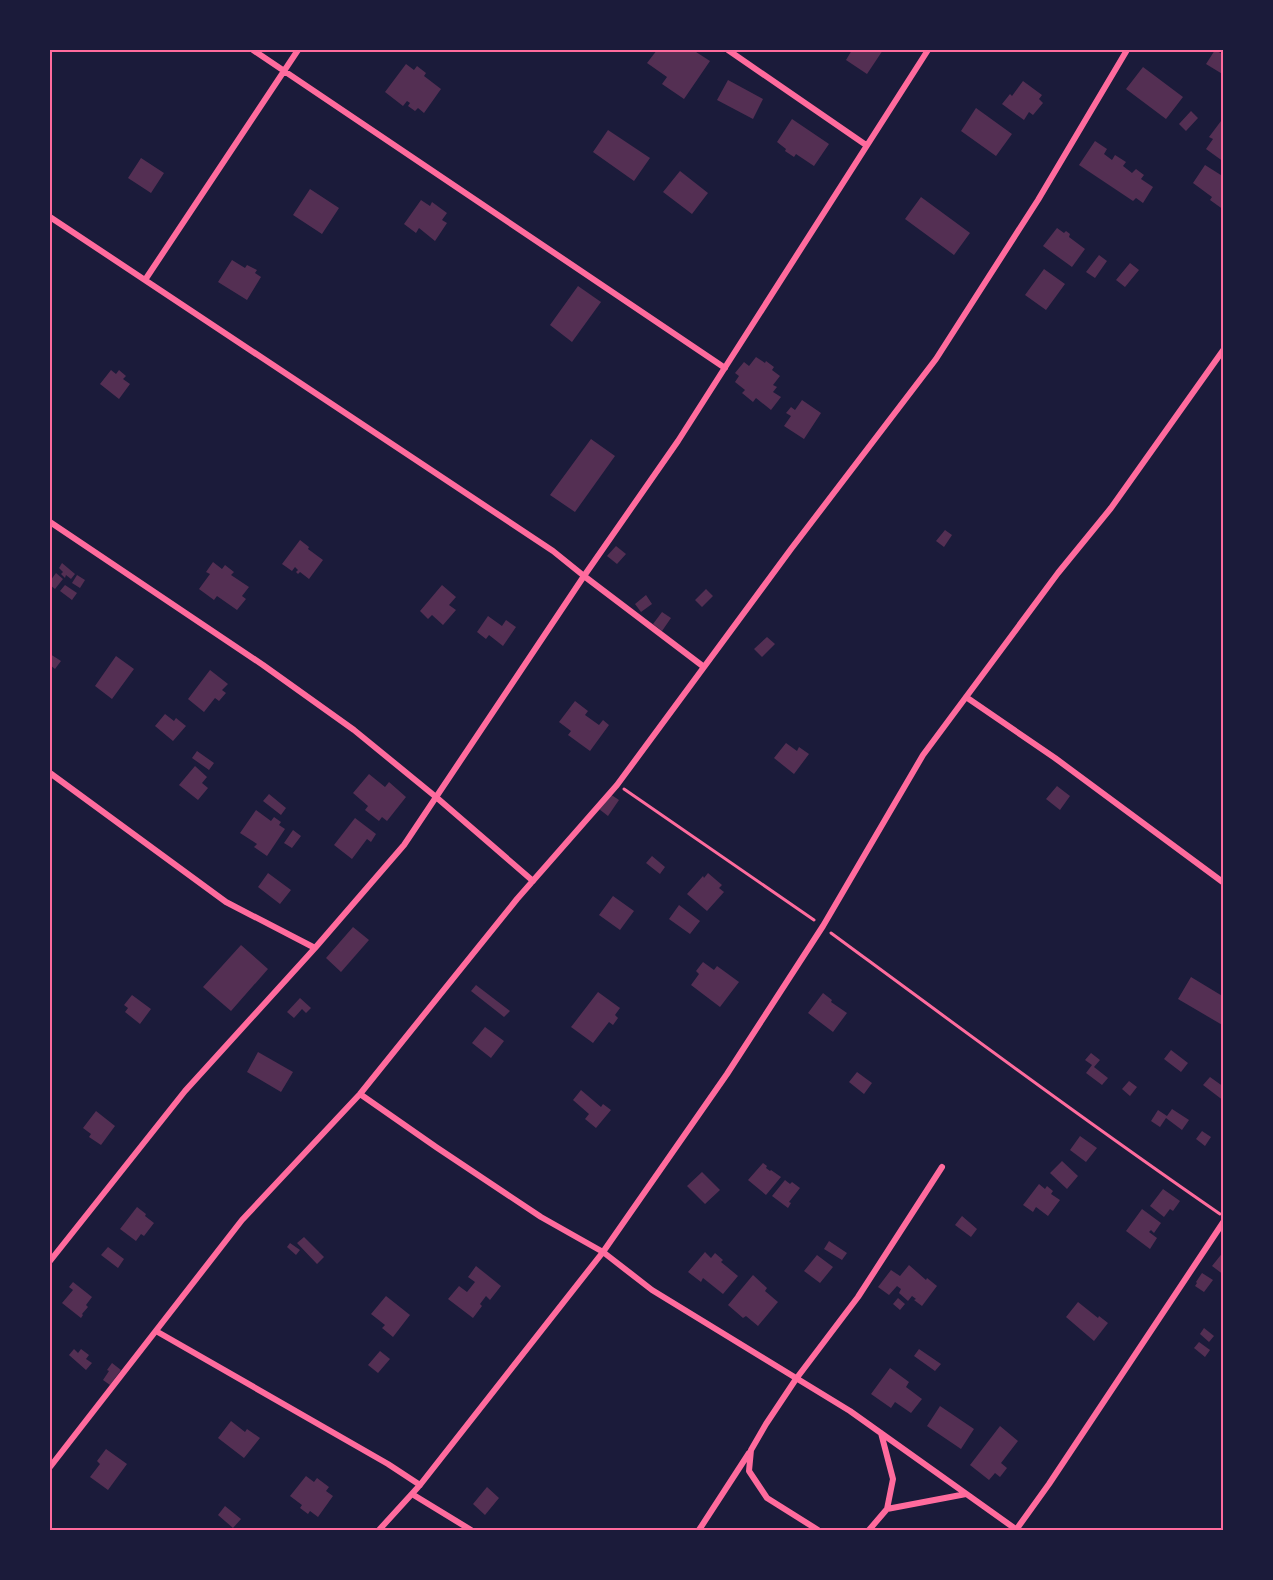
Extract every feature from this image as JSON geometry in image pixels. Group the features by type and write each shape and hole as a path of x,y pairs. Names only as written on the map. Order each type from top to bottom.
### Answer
{"street":[{"path":"253,50 725,368"},
{"path":"145,280 298,50"},
{"path":"728,50 866,145"},
{"path":"50,1261 185,1091 315,948 404,845 584,576 678,441 928,50"},
{"path":"50,1467 242,1220 360,1094 533,881 617,785 790,549 936,359 1038,200 1127,50"},
{"path":"50,217 543,544 704,667"},
{"path":"380,1530 420,1485 603,1252 726,1074 823,926 923,755 1058,573 1111,508 1224,349"},
{"path":"50,522 263,665 345,724 436,797 533,881"},
{"path":"966,697 1055,758 1224,883"},
{"path":"50,773 226,902 315,948"},
{"path":"360,1094 542,1216 603,1252 652,1290 850,1411 1016,1530 1224,1221"},
{"path":"699,1530 796,1379 858,1297 942,1167"},
{"path":"156,1331 388,1464 420,1485"},
{"path":"869,1530 887,1509 892,1479 881,1433"},
{"path":"751,1450 748,1471 767,1498 818,1530"},
{"path":"412,1494 471,1530"},
{"path":"887,1509 966,1494"}],"path":[{"path":"617,785 823,926 1020,1072 1164,1176 1224,1216"}],"building":[{"path":"657,50 693,50 710,61 684,99 662,84 667,77 647,63"},
{"path":"852,50 883,50 867,74 846,60"},
{"path":"1215,50 1224,55 1224,75 1206,64"},
{"path":"406,64 414,70 417,66 426,73 424,76 441,89 424,113 418,108 415,111 408,106 410,103 407,101 403,106 385,92"},
{"path":"1143,67 1183,97 1166,119 1126,89"},
{"path":"728,80 763,99 753,119 717,100"},
{"path":"1023,81 1042,95 1039,99 1043,103 1033,115 1029,112 1024,120 1002,104 1010,94 1012,96"},
{"path":"976,108 1012,134 996,156 961,131"},
{"path":"1191,111 1198,118 1186,131 1179,124"},
{"path":"1224,117 1224,162 1206,149 1213,139 1209,137"},
{"path":"792,119 829,144 814,166 796,154 794,157 777,142"},
{"path":"608,130 650,158 634,181 593,152"},
{"path":"1095,141 1107,149 1104,154 1112,160 1115,155 1126,162 1123,166 1132,173 1136,169 1144,175 1141,179 1153,187 1143,203 1136,198 1133,201 1079,165"},
{"path":"141,158 164,173 151,193 128,178"},
{"path":"1205,165 1224,177 1224,210 1210,200 1212,197 1193,183"},
{"path":"680,171 708,193 692,214 663,192"},
{"path":"310,189 339,208 322,234 293,215"},
{"path":"921,197 970,233 954,255 905,219"},
{"path":"421,200 430,206 432,202 447,213 442,220 447,223 435,241 419,228 416,233 404,224"},
{"path":"1057,228 1070,234 1069,237 1085,249 1072,267 1043,246"},
{"path":"1099,255 1107,261 1095,278 1086,272"},
{"path":"232,260 245,268 247,265 257,270 255,273 261,277 247,300 218,282"},
{"path":"1130,263 1139,270 1125,287 1116,280"},
{"path":"1044,269 1065,284 1046,310 1025,295"},
{"path":"578,286 601,302 572,342 550,325"},
{"path":"756,357 774,367 772,370 780,376 773,385 777,387 773,392 781,397 771,410 756,398 753,402 742,393 745,390 735,382 739,376 735,373 744,362 749,366"},
{"path":"111,370 116,374 119,370 126,376 123,379 130,384 119,399 100,384"},
{"path":"802,400 821,413 804,439 784,426 791,416 786,413 791,407 795,410"},
{"path":"591,439 615,456 575,512 550,495"},
{"path":"945,530 952,535 944,547 936,541"},
{"path":"300,540 323,560 309,579 300,572 298,574 295,567 292,571 282,564"},
{"path":"616,546 626,554 617,564 607,556"},
{"path":"213,562 222,569 225,565 234,572 231,575 249,587 242,596 246,599 237,610 217,596 214,600 199,589 210,574 206,572"},
{"path":"62,563 75,574 71,579 61,574 63,572 59,568"},
{"path":"56,573 63,579 55,589 50,585 50,581"},
{"path":"77,575 85,580 80,588 72,583"},
{"path":"65,585 77,593 72,600 60,591"},
{"path":"442,585 456,597 449,605 456,610 443,625 432,615 428,619 420,611"},
{"path":"706,589 713,596 702,607 695,600"},
{"path":"646,595 652,604 641,612 635,604"},
{"path":"662,612 671,618 662,631 653,624"},
{"path":"488,616 502,626 506,620 516,627 503,646 489,635 486,639 477,632"},
{"path":"767,637 775,644 762,657 754,649"},
{"path":"50,654 61,661 55,669 50,665"},
{"path":"116,656 134,669 112,699 95,686"},
{"path":"210,670 228,684 222,690 226,693 219,701 215,698 204,712 188,699"},
{"path":"575,701 588,711 585,715 599,725 603,720 609,725 590,751 568,735 571,731 559,722"},
{"path":"165,714 174,721 176,718 186,726 173,741 155,726"},
{"path":"786,743 797,751 799,747 809,754 794,774 774,758"},
{"path":"197,751 214,763 209,770 192,758"},
{"path":"195,766 207,777 202,783 208,788 198,800 179,785"},
{"path":"369,774 385,787 389,782 406,797 387,821 382,817 379,821 365,810 368,806 353,793"},
{"path":"1057,786 1070,796 1060,810 1046,799"},
{"path":"269,794 286,808 281,815 263,801"},
{"path":"610,794 619,800 608,816 599,809"},
{"path":"256,810 271,821 274,817 285,829 267,856 254,847 257,844 240,833"},
{"path":"355,818 376,834 371,842 367,839 352,859 334,845"},
{"path":"293,830 301,836 292,848 284,843"},
{"path":"652,856 665,867 660,874 646,863"},
{"path":"268,873 291,890 280,904 258,887"},
{"path":"708,873 722,885 719,888 724,892 707,911 687,894"},
{"path":"613,896 634,911 620,930 599,915"},
{"path":"679,905 700,921 690,934 669,919"},
{"path":"353,927 369,940 341,972 326,958"},
{"path":"241,945 268,969 231,1011 203,987"},
{"path":"703,962 714,970 717,966 739,982 720,1007 691,985 699,974 696,971"},
{"path":"1191,977 1224,997 1224,1026 1178,999"},
{"path":"476,985 510,1011 504,1017 471,991"},
{"path":"598,992 620,1008 615,1015 618,1018 613,1025 609,1022 593,1043 571,1027"},
{"path":"823,993 847,1013 833,1032 808,1013"},
{"path":"132,995 151,1009 140,1024 125,1012 128,1008 124,1005"},
{"path":"300,998 311,1008 306,1013 302,1009 294,1018 287,1012"},
{"path":"485,1027 504,1041 491,1058 472,1043"},
{"path":"1171,1050 1188,1063 1181,1072 1164,1059"},
{"path":"258,1052 293,1072 281,1092 247,1072"},
{"path":"1091,1053 1100,1060 1094,1067 1108,1078 1102,1085 1086,1073 1092,1065 1085,1060"},
{"path":"857,1072 872,1083 864,1094 849,1082"},
{"path":"1210,1077 1224,1087 1224,1101 1203,1085"},
{"path":"1129,1081 1137,1087 1130,1096 1122,1089"},
{"path":"581,1090 601,1107 603,1104 611,1110 596,1128 585,1119 589,1114 573,1100"},
{"path":"1172,1109 1189,1120 1182,1130 1166,1118 1160,1127 1151,1121 1158,1110 1167,1116"},
{"path":"96,1111 115,1126 101,1145 89,1137 91,1134 83,1128"},
{"path":"1202,1131 1211,1137 1205,1146 1196,1139"},
{"path":"1080,1136 1097,1148 1086,1162 1070,1150"},
{"path":"1062,1161 1078,1176 1067,1189 1050,1173"},
{"path":"763,1163 767,1166 766,1168 781,1177 766,1195 748,1180"},
{"path":"702,1172 720,1190 705,1204 687,1186"},
{"path":"785,1180 800,1188 789,1202 791,1203 788,1208 772,1196"},
{"path":"1039,1184 1045,1189 1047,1186 1053,1191 1051,1194 1060,1200 1048,1216 1036,1207 1033,1212 1023,1205"},
{"path":"1163,1189 1180,1201 1173,1211 1170,1209 1164,1217 1150,1206"},
{"path":"137,1207 154,1223 144,1236 141,1234 136,1241 120,1229"},
{"path":"1142,1209 1161,1223 1154,1233 1151,1230 1149,1232 1157,1238 1150,1249 1126,1231"},
{"path":"962,1216 977,1229 971,1237 955,1225"},
{"path":"304,1237 324,1257 317,1264 297,1243"},
{"path":"829,1241 847,1253 842,1260 824,1249"},
{"path":"290,1243 300,1250 296,1255 287,1247"},
{"path":"108,1247 124,1259 118,1268 101,1255"},
{"path":"1224,1251 1224,1275 1212,1266"},
{"path":"705,1252 711,1258 715,1253 723,1260 721,1262 738,1276 723,1294 703,1278 701,1282 688,1272"},
{"path":"817,1255 833,1267 820,1283 804,1271"},
{"path":"909,1265 926,1280 927,1278 937,1286 922,1306 912,1296 908,1301 899,1293 901,1289 897,1286 889,1295 878,1287 891,1270 900,1276"},
{"path":"476,1266 501,1286 490,1300 486,1296 473,1318 448,1299 459,1286 467,1292 475,1282 468,1277"},
{"path":"1202,1273 1213,1280 1204,1292 1195,1286"},
{"path":"753,1275 767,1288 765,1291 778,1302 758,1326 746,1316 743,1318 728,1305"},
{"path":"73,1282 92,1297 81,1318 62,1303 73,1290 69,1287"},
{"path":"386,1296 410,1315 393,1337 382,1328 385,1325 371,1314"},
{"path":"898,1298 905,1304 900,1310 893,1304"},
{"path":"1078,1302 1108,1323 1094,1341 1066,1317"},
{"path":"1204,1328 1214,1336 1209,1342 1200,1334"},
{"path":"1199,1342 1210,1350 1205,1357 1194,1348"},
{"path":"74,1349 78,1353 81,1349 89,1355 86,1359 92,1363 86,1370 69,1355"},
{"path":"919,1349 941,1364 935,1371 914,1356"},
{"path":"380,1351 390,1359 378,1373 368,1365"},
{"path":"112,1363 121,1370 110,1385 103,1380"},
{"path":"890,1368 909,1382 906,1387 922,1399 911,1413 895,1402 891,1408 871,1394"},
{"path":"940,1406 974,1429 961,1449 927,1426"},
{"path":"231,1421 245,1432 247,1429 260,1438 244,1458 218,1438"},
{"path":"1000,1426 1018,1441 1001,1463 1007,1468 1000,1477 995,1473 989,1480 970,1465"},
{"path":"106,1449 127,1464 108,1490 90,1477 100,1464 97,1461"},
{"path":"306,1476 314,1482 317,1478 329,1487 326,1491 333,1496 318,1517 300,1508 302,1505 290,1496"},
{"path":"487,1487 499,1498 485,1515 473,1504"},
{"path":"225,1506 241,1519 233,1528 218,1515"}]}
